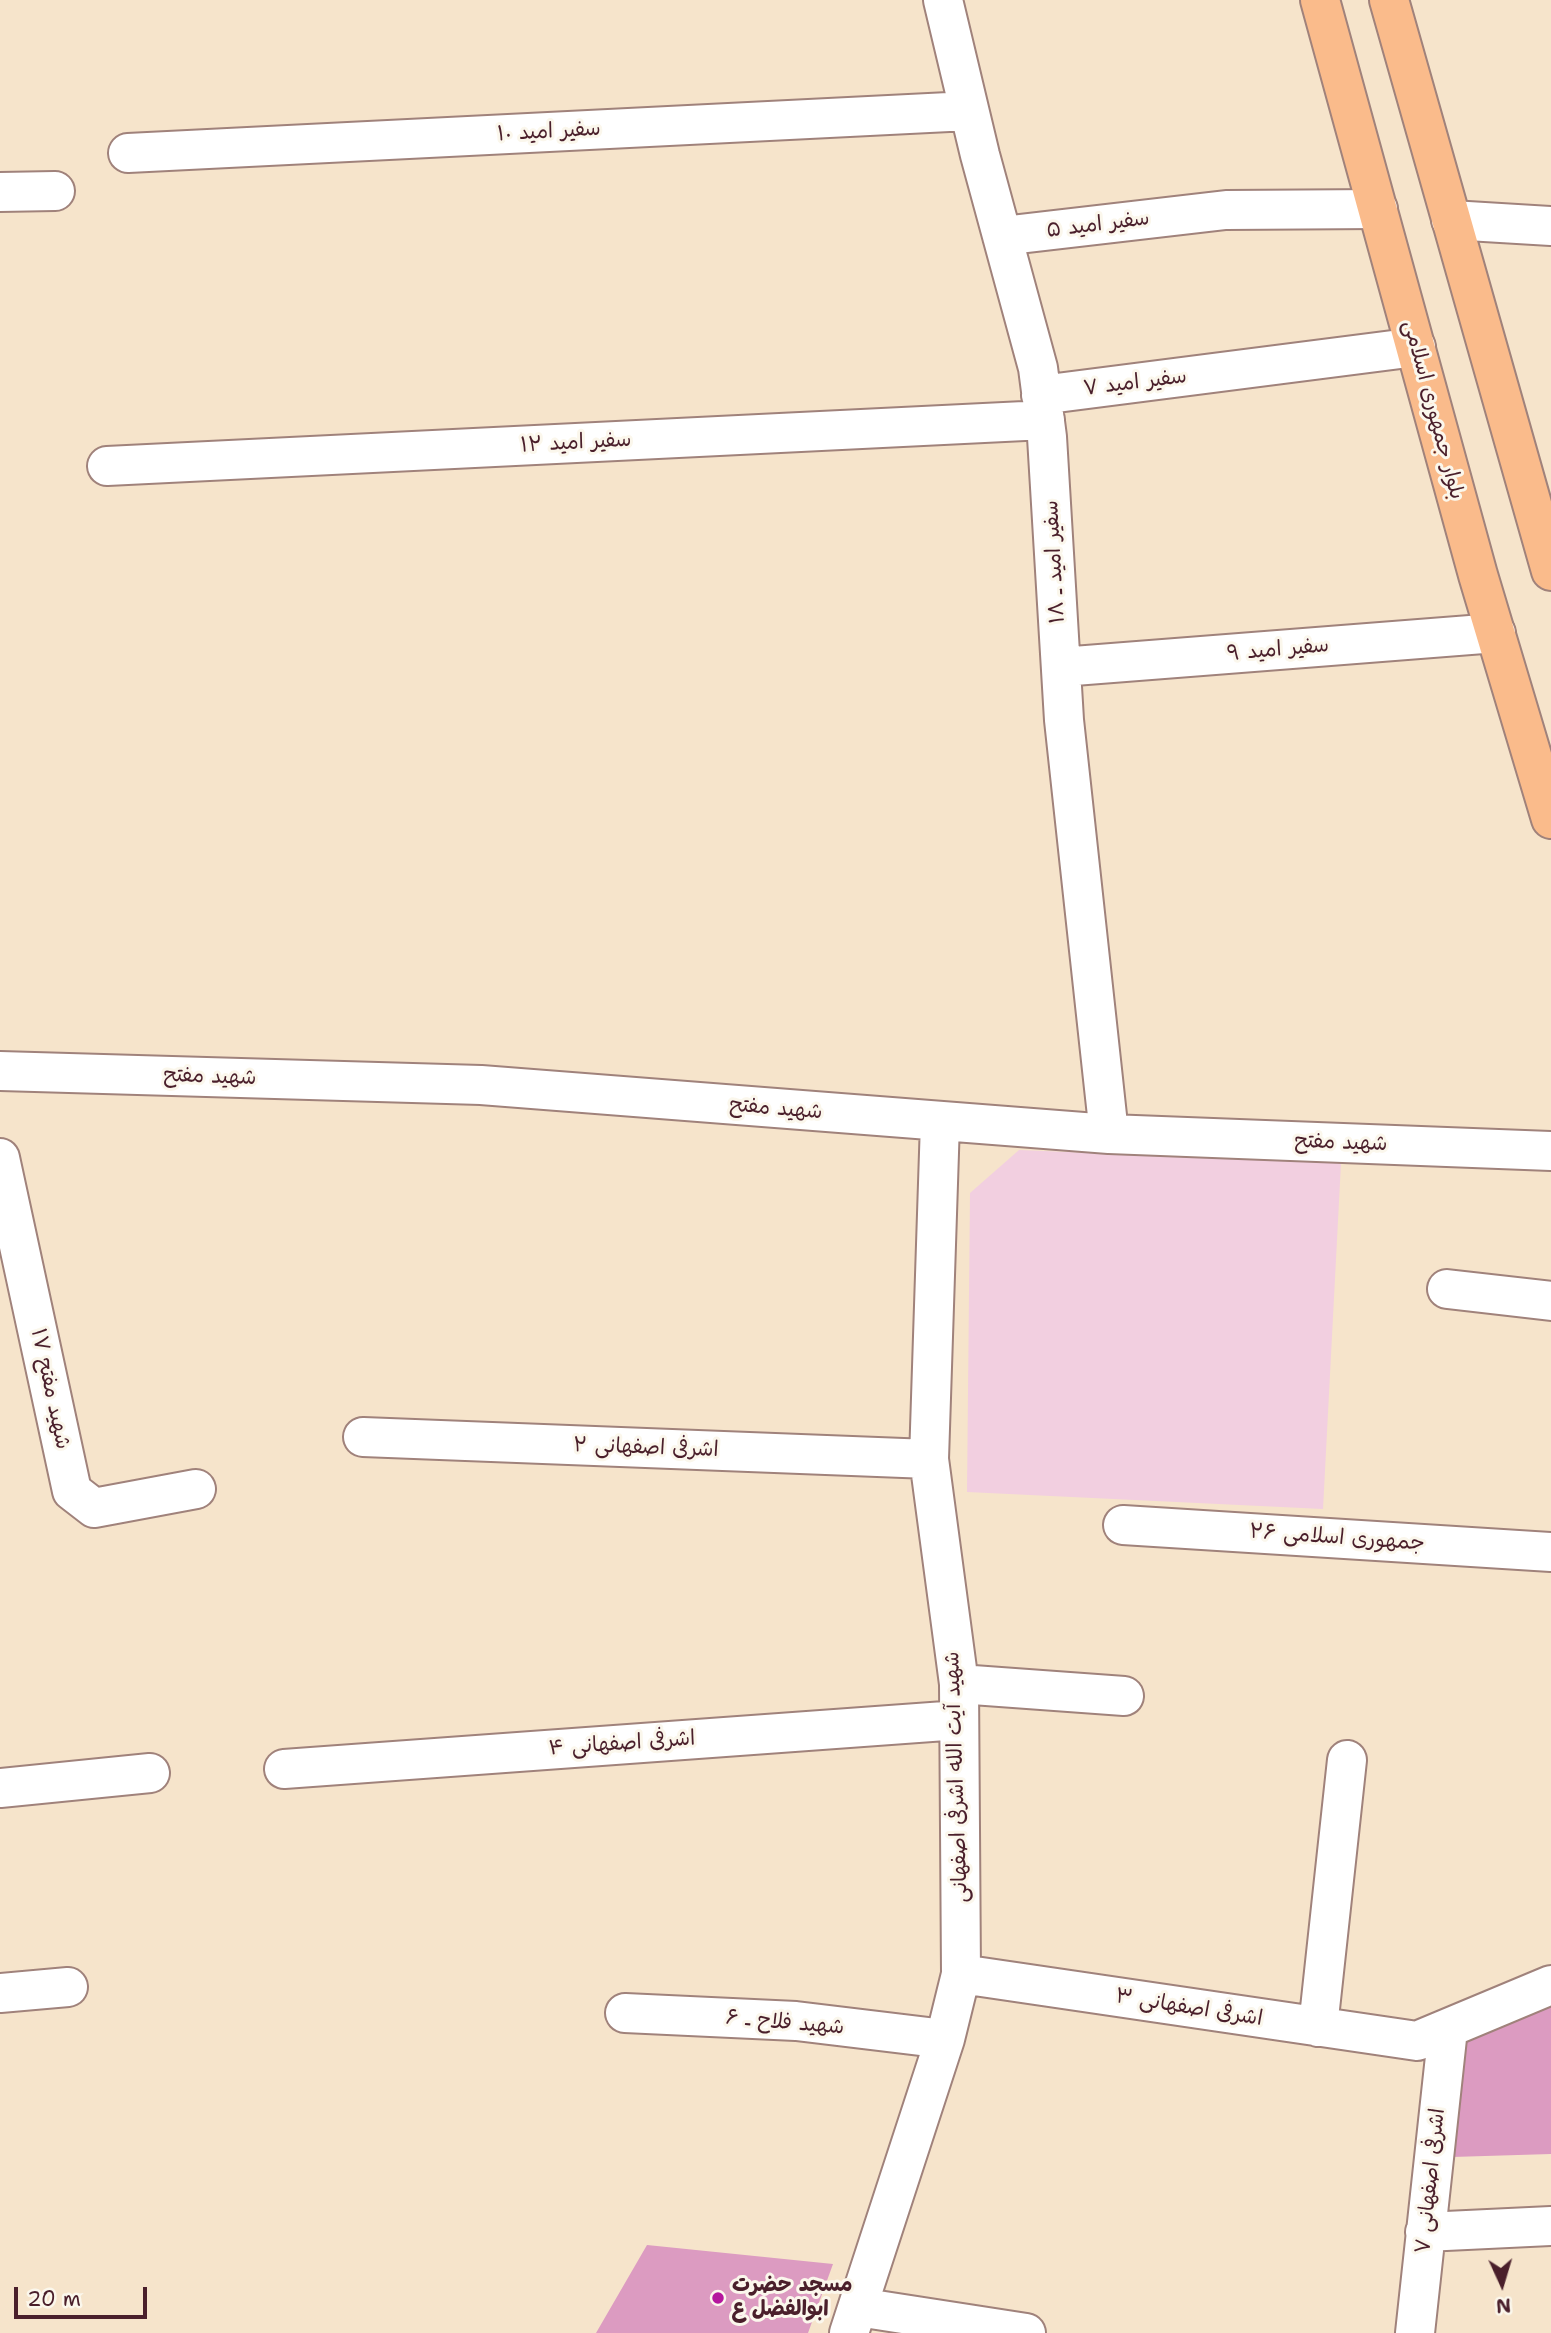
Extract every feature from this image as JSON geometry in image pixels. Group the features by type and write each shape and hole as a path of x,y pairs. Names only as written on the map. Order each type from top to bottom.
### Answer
{"main road":[{"name":"بلوار جمهوری اسلامی","path":"1320,0 1496,633 1551,819"},
{"path":"1389,0 1551,570"}],"street":[{"name":"سفیر امید ـ ۱۸","path":"943,0 969,111 1038,368 1065,733 1109,1134"},
{"name":"سفیر امید ۱۰","path":"128,153 969,111"},
{"path":"0,192 55,191"},
{"name":"سفیر امید ۵","path":"1002,236 1226,210 1378,209"},
{"path":"1451,220 1551,226"},
{"name":"سفیر امید ۷","path":"1043,408 1229,371 1416,346"},
{"name":"سفیر امید ۱۲","path":"107,466 1043,408"},
{"name":"سفیر امید ۹","path":"1061,667 1496,633"},
{"name":"شهید مفتح","path":"0,1070 481,1085 1109,1134 1551,1152"},
{"name":"شهید آیت الله اشرفی اصفهانی","path":"853,2320 945,2039 961,1974 959,1702 929,1459 940,1122"},
{"name":"شهید مفتح ۱۷","path":"0,1158 72,1491 94,1508 196,1489"},
{"path":"1447,1289 1551,1301"},
{"name":"اشرفی اصفهانی ۲","path":"363,1437 929,1459"},
{"name":"جمهوری اسلامی ۲۶","path":"1123,1525 1551,1552"},
{"name":"اشرفی اصفهانی ۴","path":"284,1769 959,1702 1124,1696"},
{"path":"1318,2028 1347,1760"},
{"path":"0,1788 150,1773"},
{"name":"اشرفی اصفهانی ۳","path":"961,1974 1318,2028 1433,2035"},
{"path":"1433,2035 1551,1985"},
{"path":"0,1993 68,1987"},
{"name":"شهید فلاح ـ ۶","path":"625,2013 796,2021 945,2039"},
{"name":"اشرفی اصفهانی ۷","path":"1415,2333 1425,2232 1433,2035"},
{"path":"1425,2232 1551,2226"},
{"path":"853,2320 1026,2333"}],"shaded area":[{"path":"1019,1150 1341,1163 1323,1509 967,1492 970,1193"}],"building":[{"path":"1551,1999 1551,2154 1452,2157 1460,2038"},
{"name":"مسجد حضرت ابوالفضل ع","path":"647,2245 833,2264 808,2333 596,2333"}],"place":[{"name":"مسجد حضرت ابوالفضل ع","path":"718,2298"}]}
